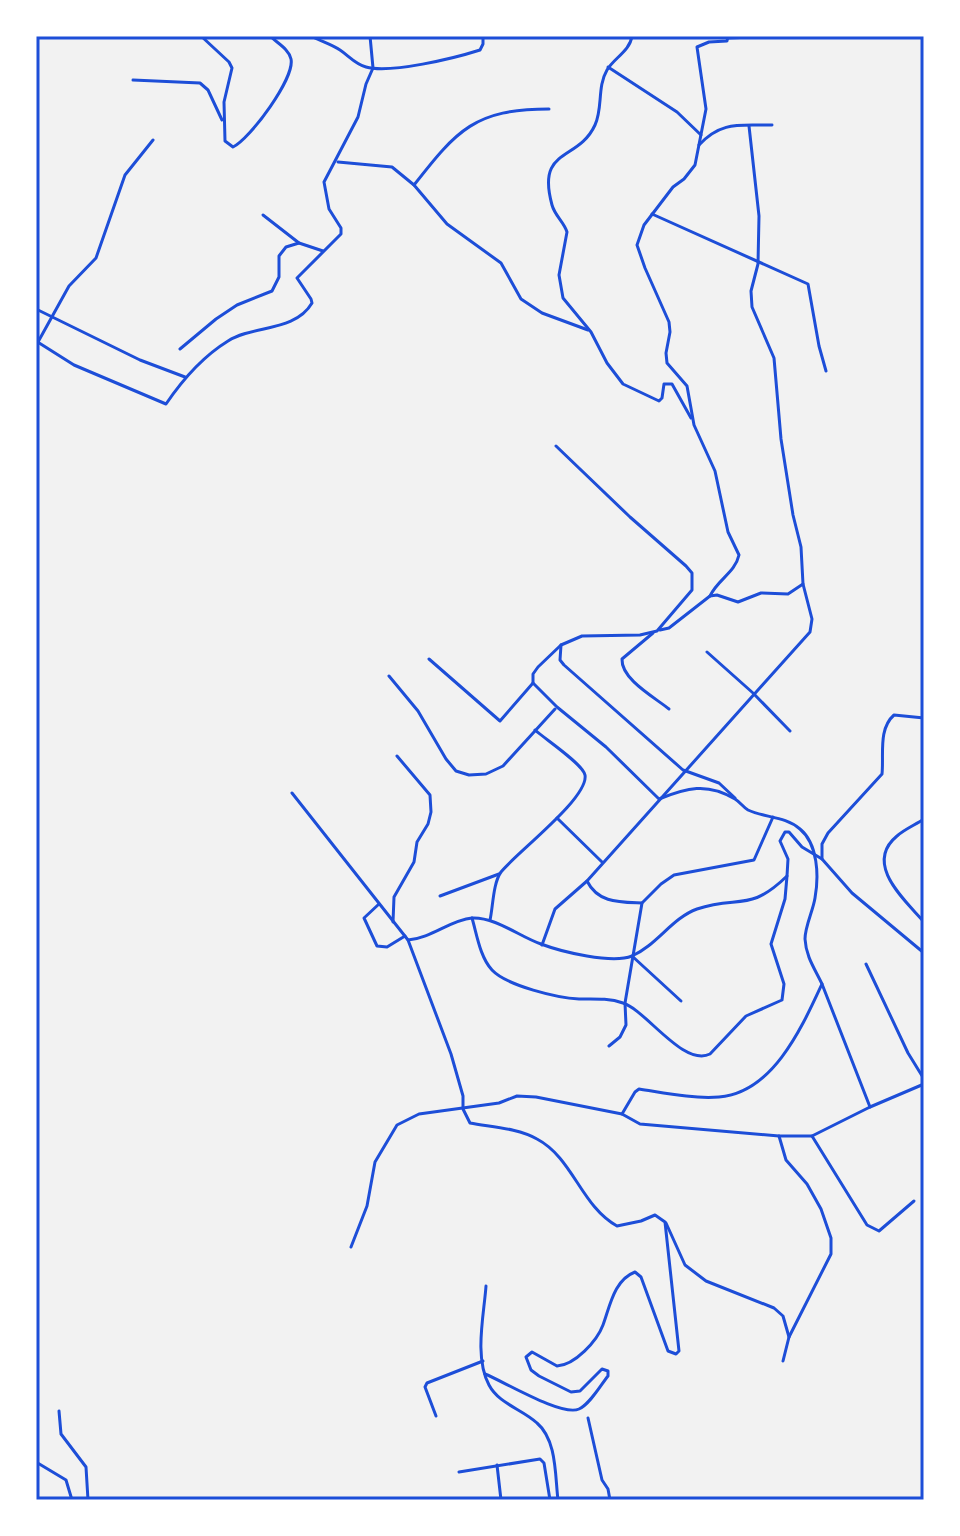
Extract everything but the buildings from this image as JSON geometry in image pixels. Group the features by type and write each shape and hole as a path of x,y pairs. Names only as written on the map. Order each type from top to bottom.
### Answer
{"street":[{"path":"201,36 232,68 224,102 225,141 228,145 237,145 254,127 291,73 288,51 270,36"},
{"path":"311,36 340,50 355,63 373,68 426,64 480,50 483,36"},
{"path":"153,140 125,175 96,258 69,286 37,342 74,365 166,404 185,377 229,340 293,320 312,303 297,278 341,234 324,189 327,175 337,162 358,117 373,68 370,36"},
{"path":"429,659 500,721 533,683 533,674 538,667 561,645 582,636 640,635 669,628 710,596 721,579 737,565 739,555 728,532 715,471 672,384 664,384 659,401 623,384 607,363 591,332 563,298 559,275 567,232 553,209 548,187 554,163 595,126 608,67 631,44 632,36"},
{"path":"694,425 687,386 667,363 669,322 637,245 639,234 673,187 695,165 706,109 697,47 709,42 722,43 728,37 774,36"},
{"path":"608,67 677,112 701,135"},
{"path":"133,80 200,83 208,90 224,123"},
{"path":"414,185 447,143 469,125 490,116 522,109 549,109"},
{"path":"699,145 714,131 725,126 772,125"},
{"path":"542,945 555,909 587,881 683,770 810,632 812,619 803,584 801,547 779,426 774,358 752,307 751,291 758,264 759,216 749,126"},
{"path":"337,162 392,167 414,185 447,224 501,263 521,299 542,313 591,332"},
{"path":"652,214 808,284 826,371"},
{"path":"263,215 299,243 323,251"},
{"path":"180,349 237,305 272,291 279,277 279,256 286,247 299,243"},
{"path":"36,309 140,360 185,377"},
{"path":"556,446 692,573 692,590 657,631 622,659 621,665 626,673 669,709"},
{"path":"710,596 738,602 761,593 788,594 803,584"},
{"path":"561,645 560,660 564,665 683,770 719,783 743,807 754,813 798,827 808,840 815,855 816,895 805,937 809,959 822,984 870,1107"},
{"path":"707,652 790,731"},
{"path":"389,676 418,711 456,771 469,775 486,774 503,766 557,707"},
{"path":"533,683 659,799"},
{"path":"822,859 822,844 828,833 882,774 887,721 894,715 924,718"},
{"path":"440,896 499,874 582,789 585,774 582,768 535,730"},
{"path":"393,922 394,897 414,862 417,842 431,812 430,795 397,756"},
{"path":"659,799 687,788 702,788 737,800"},
{"path":"292,793 407,938 451,1054 463,1096 463,1109 470,1123 537,1139 560,1158 591,1205 617,1226 655,1215 665,1222 685,1265 706,1281 774,1308 783,1316 789,1337"},
{"path":"609,1046 624,1032 625,1003 642,903 674,875 754,860 773,817"},
{"path":"557,818 602,862"},
{"path":"924,819 892,841 883,864 890,880 924,922"},
{"path":"472,918 485,959 501,977 561,998 598,998 625,1003 660,1033 691,1053 704,1057 746,1016 782,1000 784,984 771,944 785,899 788,859 780,841 781,834 789,832 802,847 822,859 852,893 924,953"},
{"path":"490,921 499,874"},
{"path":"379,904 364,918 377,946 387,947 472,918 490,921 542,945 578,954 617,958 632,956 686,914 700,908 759,898 787,876"},
{"path":"587,881 591,890 609,901 642,903"},
{"path":"632,956 681,1001"},
{"path":"351,1247 367,1206 375,1162 397,1125 419,1114 499,1103 517,1096 536,1097 622,1114 640,1124 812,1136 924,1082 866,964"},
{"path":"622,1114 639,1089 694,1097 721,1097 748,1091 769,1071 803,1026 822,984"},
{"path":"779,1136 786,1160 807,1184 821,1209 833,1244 831,1254 789,1337 783,1361"},
{"path":"812,1136 867,1225 874,1231 879,1231 914,1201"},
{"path":"485,1374 518,1393 571,1411 581,1407 608,1376 608,1371 602,1369 580,1391 571,1392 531,1370 526,1357 535,1353 557,1366 574,1360 602,1329 611,1298 626,1276 635,1272 641,1277 668,1351 676,1354 679,1351 665,1222"},
{"path":"486,1286 485,1374 493,1391 544,1430 552,1455 558,1500"},
{"path":"436,1416 426,1385 483,1361"},
{"path":"59,1411 61,1434 85,1464 88,1500"},
{"path":"588,1418 602,1480 610,1500"},
{"path":"459,1472 543,1460 550,1500"},
{"path":"36,1462 66,1480 72,1500"},
{"path":"497,1465 501,1500"}]}
